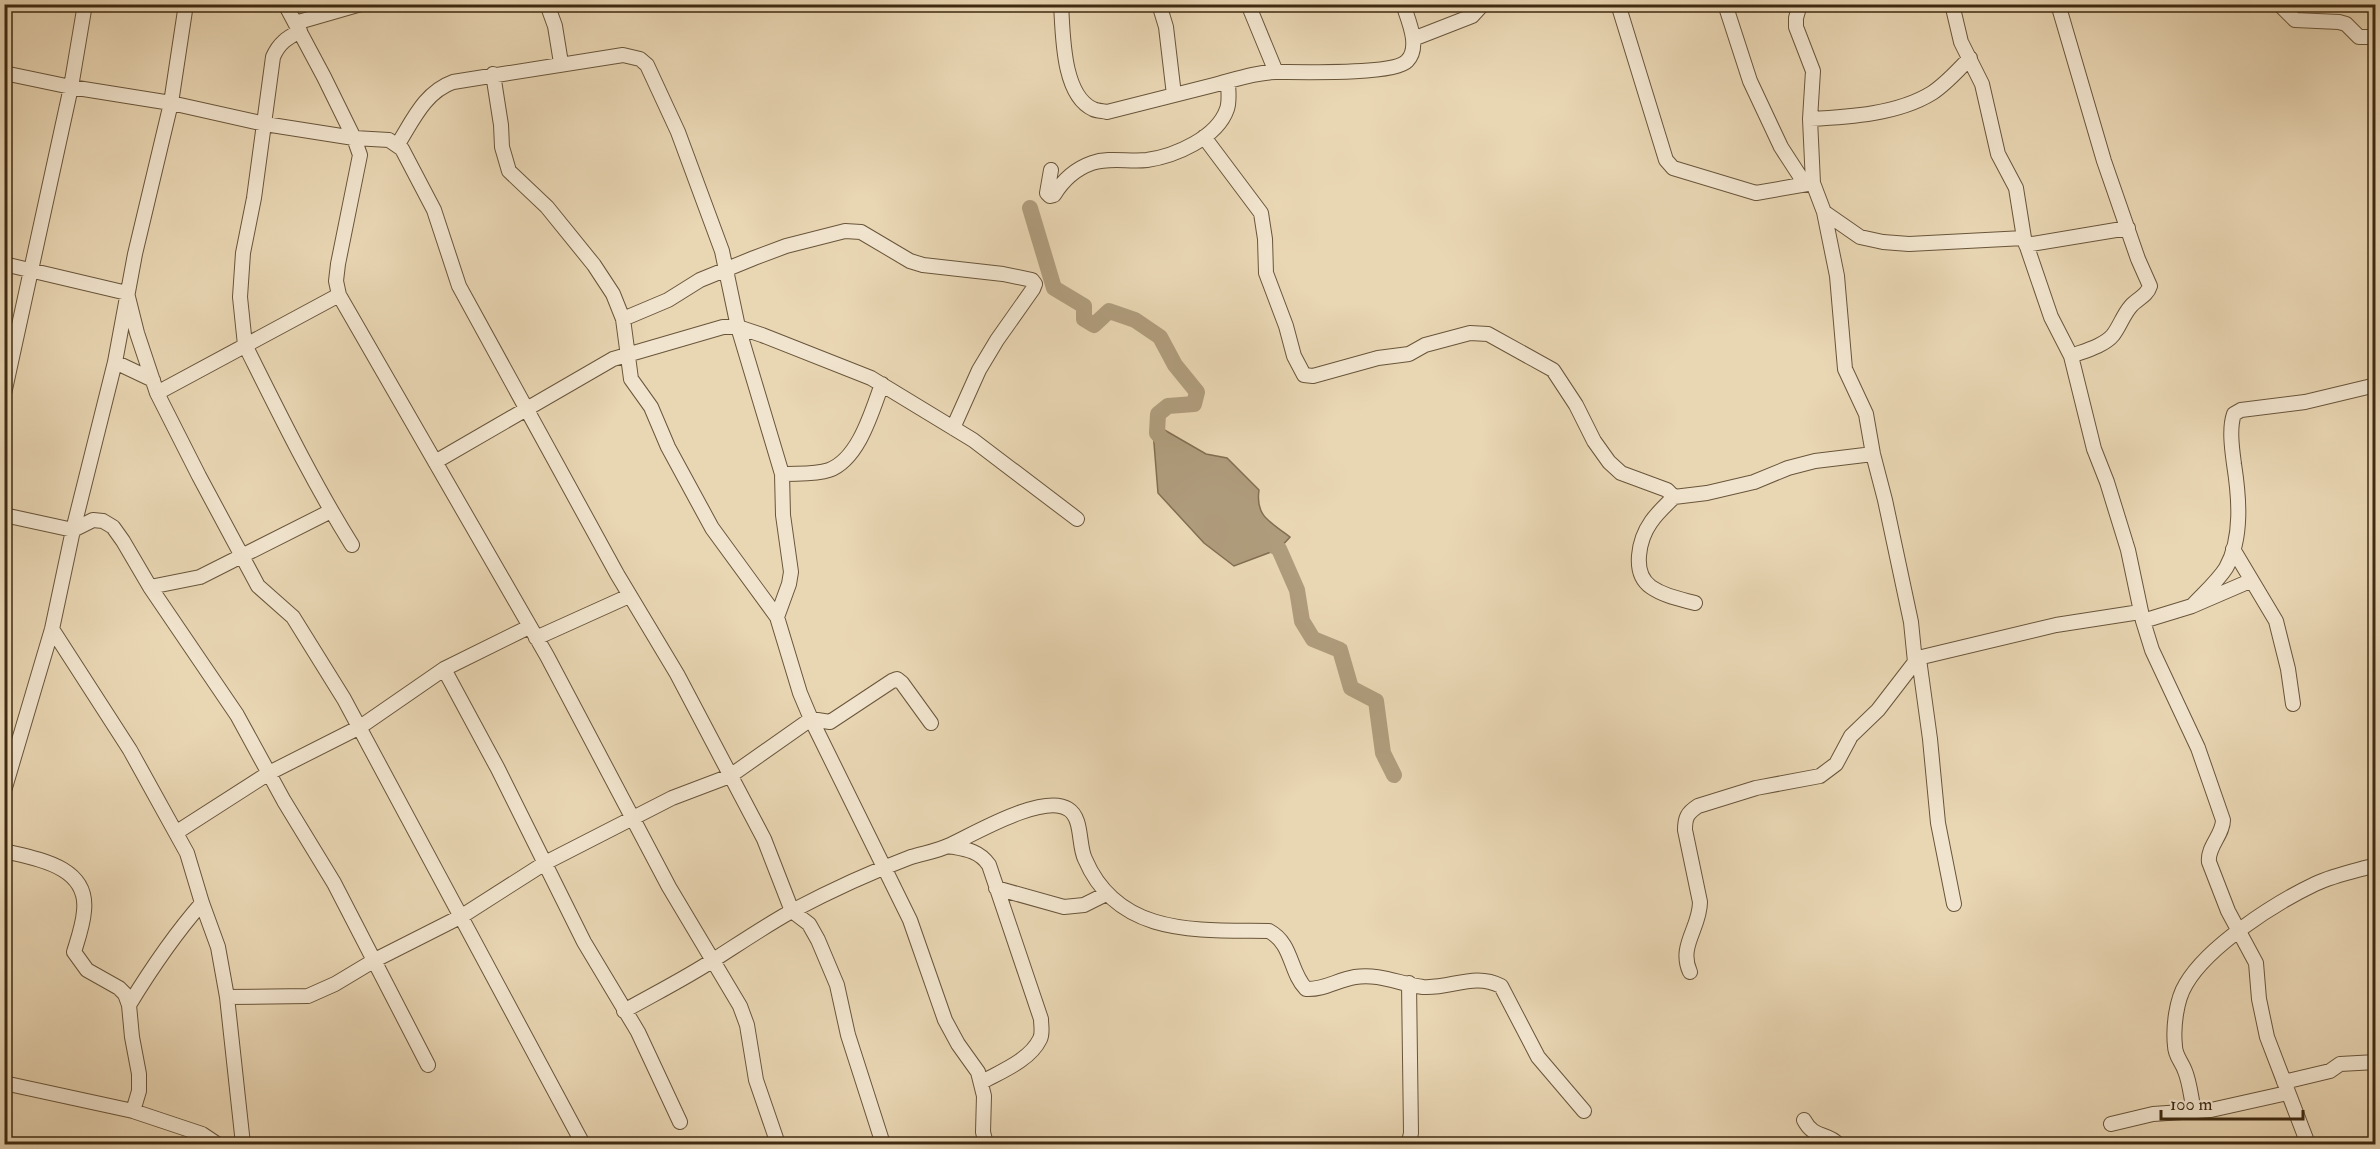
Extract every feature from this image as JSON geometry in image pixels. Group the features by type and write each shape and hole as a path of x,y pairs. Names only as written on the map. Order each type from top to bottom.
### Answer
{"street":[{"path":"4,394 71,87 85,4"},
{"path":"4,790 52,629 73,530 115,362 127,292 171,103 186,4"},
{"path":"285,4 359,148 360,164 338,264 336,281 339,295 533,633 669,886 740,1006 747,1025 756,1080 778,1144"},
{"path":"351,545 245,345 240,297 243,253 265,124 273,57 277,47 297,27 362,4"},
{"path":"548,4 555,26 561,63"},
{"path":"1061,4 1066,68 1079,95 1092,109 1107,112 1246,76 1276,72 1349,71 1402,65 1409,60 1413,52 1413,39 1403,4"},
{"path":"1159,4 1166,27 1174,95"},
{"path":"1248,4 1276,72"},
{"path":"1413,39 1472,16 1483,4"},
{"path":"1618,4 1666,160 1673,168 1756,193 1809,184"},
{"path":"1725,4 1750,81 1781,147 1809,184 1824,212 1837,276 1845,369 1866,414 1911,622 1930,739 1938,823 1954,904"},
{"path":"1800,4 1796,27 1812,71 1809,184"},
{"path":"1952,4 1957,30 1982,84 1998,154 2016,188 2025,241 2051,317 2071,356 2094,449 2128,550 2141,616 2152,650 2198,748 2223,820 2223,827 2208,858 2228,911 2256,963 2259,999 2267,1037 2308,1144"},
{"path":"2058,4 2081,89 2138,259 2150,286 2150,290 2132,304 2112,336 2105,342 2071,356"},
{"path":"2279,4 2295,20 2340,22 2346,24 2359,36 2376,38"},
{"path":"398,144 428,98 440,86 494,74 623,55 640,59 647,65 699,186 722,251 738,327 782,474 783,515 790,572 789,584 777,617"},
{"path":"1810,119 1909,105 1932,92 1970,58"},
{"path":"4,73 71,87 171,103 265,124 354,138 389,140 398,144 434,210 459,286 629,596 677,674 764,839 792,911 809,924 837,985 848,1035 883,1144"},
{"path":"494,74 502,147 509,171 547,207 594,265 613,294 623,319 632,379 651,407 668,447 712,528 777,617 800,693 811,719 910,920 945,1020 958,1044 972,1061 982,1082 983,1132 986,1144"},
{"path":"1052,170 1047,193 1050,196 1054,195 1060,184 1070,175 1091,164 1159,157 1183,149 1204,137 1219,122 1226,110 1229,97 1228,81"},
{"path":"1204,137 1261,213 1265,239 1266,273 1286,326 1294,356 1304,375 1313,376 1378,358 1409,354 1425,345 1470,333 1488,334 1553,370 1576,405 1594,441 1609,462 1621,473 1667,490 1674,497"},
{"path":"1824,212 1860,237 1883,243 2025,241 2128,228"},
{"path":"623,319 668,300 700,280 725,270 786,246 845,231 861,232 910,261 922,265 1002,274 1032,280 1035,284 1033,289 997,339 953,428"},
{"path":"4,264 127,292"},
{"path":"127,292 137,333 155,386 258,586 293,617 360,727 583,1144"},
{"path":"155,386 245,345 339,295"},
{"path":"435,462 594,369 627,353 723,327 738,327 808,352 882,384 973,440 1077,519"},
{"path":"115,362 155,386"},
{"path":"782,474 820,473 832,470 845,460 864,433 882,384"},
{"path":"2192,606 2224,570 2233,549 2238,494 2233,454 2232,420 2234,414 2241,410 2328,398 2376,385"},
{"path":"1695,603 1670,596 1649,586 1639,572 1640,549 1650,523 1674,497 1707,493 1754,482 1788,468 1815,461 1873,454"},
{"path":"150,587 200,577 331,511"},
{"path":"4,515 73,530 93,520 103,521 113,527 150,587 237,715 334,883 428,1065"},
{"path":"2233,549 2250,581 2276,621 2288,669 2293,704"},
{"path":"1690,972 1685,953 1700,913 1700,902 1685,830 1685,818 1690,811 1698,806 1756,788 1820,776 1828,772 1836,764 1851,736 1878,710 1916,661 1932,653 2056,625 2141,616 2192,606 2250,581"},
{"path":"177,832 269,773 360,727 444,669 629,596"},
{"path":"52,629 130,750 177,832 198,884 202,903 218,946 227,997 243,1144"},
{"path":"444,669 584,942 638,1032 680,1122"},
{"path":"227,997 308,996 335,984 375,960 462,916 545,863 633,817 700,786 730,776 811,719 830,722 892,681 897,680 931,723"},
{"path":"624,1011 792,911 884,869 948,846 1011,815 1058,805 1068,809 1075,816 1083,857 1106,894 1129,911 1154,923 1191,929 1269,931 1285,944 1298,981 1305,989 1318,989 1354,977 1373,976 1424,987 1475,980 1489,980 1500,986 1538,1057 1584,1111"},
{"path":"948,846 976,853 983,857 989,865 1041,1019 1042,1036 1034,1049 1021,1060 982,1082"},
{"path":"4,851 57,865 70,873 78,882 84,910 75,952 77,959 87,970 119,988 125,994 129,1005 139,1074 139,1091 134,1111"},
{"path":"2194,1111 2186,1073 2174,1046 2175,1021 2183,989 2191,976 2209,956 2239,931 2316,883 2376,865"},
{"path":"996,888 1064,908 1084,905 1106,894"},
{"path":"129,1005 161,954 202,903"},
{"path":"1405,1144 1409,1142 1411,1133 1409,983"},
{"path":"2111,1124 2153,1114 2194,1111 2285,1087 2330,1071 2340,1064 2376,1062"},
{"path":"4,1083 134,1111 202,1134 217,1144"},
{"path":"1804,1120 1813,1133 1832,1139 1838,1144"}],"shaded area":[{"path":"1161,428 1206,454 1227,458 1259,490 1259,507 1262,513 1290,537 1279,549 1234,566 1204,543 1158,493 1153,431"}],"waterway":[{"path":"1030,208 1054,288 1084,306 1084,319 1094,325 1109,311 1135,320 1160,337 1175,365 1197,392 1194,404 1168,406 1158,414 1157,433 1168,446"},
{"path":"1260,537 1279,549 1297,590 1302,621 1313,639 1340,650 1351,688 1376,701 1383,753 1394,775"}]}
